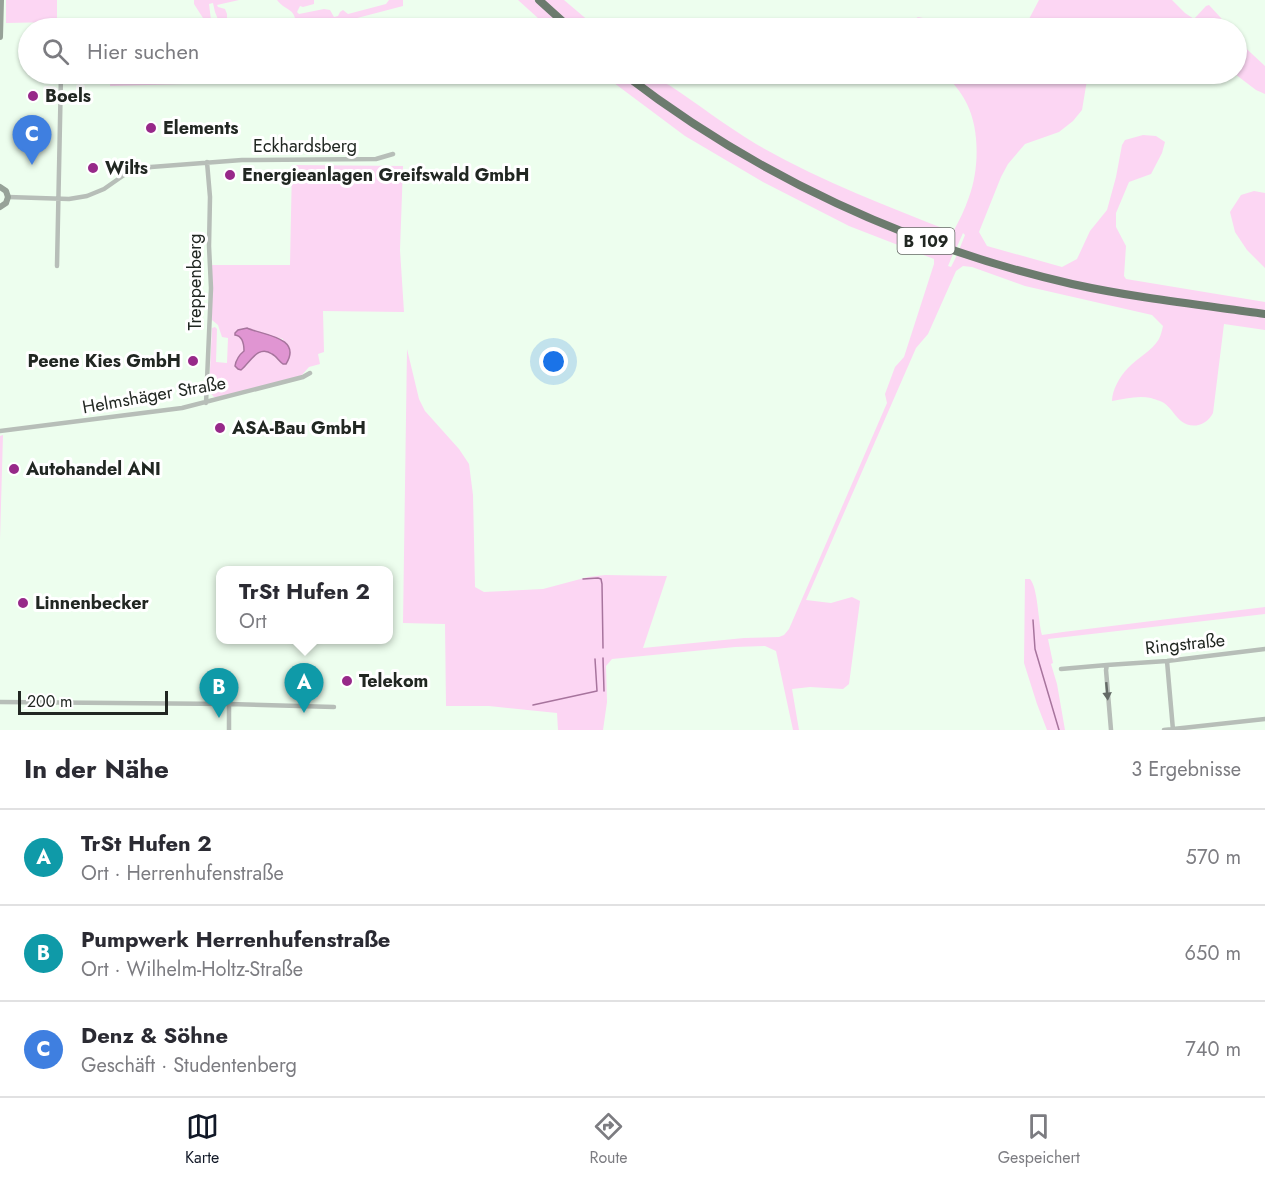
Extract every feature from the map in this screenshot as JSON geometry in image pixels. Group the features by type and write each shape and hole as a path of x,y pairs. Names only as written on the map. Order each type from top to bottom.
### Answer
{"highway":[{"path":"539,0 559,18"},
{"name":"B 109","path":"638,84 718,139 762,165 838,205 922,240 1013,269 1080,286 1160,300 1265,314"}],"main road":[{"path":"0,0 0,37"},
{"path":"0,187 6,191 8,197 6,203 0,207"}],"street":[{"path":"57,266 61,84"},
{"name":"Eckhardsberg","path":"8,197 69,199 87,196 104,189 124,175 141,169 207,162 271,159 376,159 393,154"},
{"name":"Treppenberg","path":"206,403 211,288 210,197 207,162"},
{"name":"Helmshäger Straße","path":"0,431 182,408 303,377 310,373"},
{"name":"Ringstraße","path":"1061,669 1265,649"},
{"path":"1167,660 1173,730"},
{"path":"1107,665 1111,730"},
{"path":"0,702 334,707"},
{"path":"229,704 229,730"},
{"path":"1164,730 1265,719"}],"shaded area":[{"path":"6,0 57,0 57,18 18,18 18,23 6,23"},
{"path":"194,0 239,0 217,5 225,9 227,18 217,18 213,3 209,4 211,18 203,18"},
{"path":"277,0 314,0 314,4 300,6 297,12 299,14 324,9 330,10 334,17 343,10 348,14 386,4 389,0 403,0 403,6 357,18 295,18 293,13"},
{"path":"518,0 534,0 555,18 538,18"},
{"path":"543,0 564,0 585,18 564,18"},
{"path":"1039,0 1172,0 1192,18 1030,18"},
{"path":"1209,5 1221,18 1195,18 1206,6"},
{"path":"1247,49 1265,66 1265,94 1247,83"},
{"path":"110,84 185,84 110,86"},
{"path":"615,84 633,84 786,182 851,214 953,254 948,266 951,267 957,255 1023,275 1086,290 1265,317 1265,330 1224,324 1213,413 1207,421 1194,426 1185,424 1164,403 1151,398 1136,397 1112,401 1115,388 1122,375 1159,339 1163,326 1152,315 1025,286 972,267 963,266 956,271 928,334 916,348 806,600 831,603 852,597 860,601 849,684 843,689 810,687 792,689 799,730 793,730 776,651 765,646 612,659 606,666 607,702 603,730 558,730 557,713 489,706 446,706 445,624 403,623 407,349 419,399 425,411 459,449 469,464 473,495 475,587 484,592 543,589 605,575 667,576 643,648 784,635 789,629 887,403 885,394 895,367 904,357 934,259 849,226 763,182 685,136"},
{"path":"643,84 669,85 745,137 780,157 853,192 953,232 972,187 977,150 971,114 953,84 1086,84 1082,110 1073,121 1059,132 1025,144 1008,164 979,232 987,246 1062,267 1077,259 1090,231 1107,210 1125,140 1143,135 1156,136 1165,142 1162,153 1151,174 1129,182 1116,213 1116,227 1126,246 1124,276 1126,279 1265,302 1265,311 1122,291 1047,275 959,250 965,235 963,233 956,249 886,222 790,178 702,126"},
{"path":"292,165 403,166 400,250 404,312 323,311 324,352 318,354 320,364 309,367 301,376 214,397 209,391 212,328 217,329 216,362 227,363 228,338 222,337 218,325 212,320 212,265 290,265","holes":["247,328 283,339 280,362 270,353 262,352 257,353 246,367 244,346 240,336"]},
{"path":"1254,191 1265,193 1265,268 1247,250 1235,232 1230,212 1241,195"},
{"path":"247,328 278,338 285,343 290,355 286,364 272,354 263,351 241,370 238,369 235,364 244,348 241,339 235,333"},
{"path":"3,435 0,540 0,436"},
{"path":"1025,579 1030,579 1033,583 1042,635 1265,607 1265,614 1048,639 1065,730 1047,730 1024,663"}],"waterway":[{"path":"583,579 601,579 603,648"},
{"path":"1033,620 1035,649 1059,730"},
{"path":"603,658 604,691"},
{"path":"533,705 597,691 595,659"}],"place":[{"name":"Boels","path":"33,96"},
{"name":"Elements","path":"151,128"},
{"name":"Denz & Söhne","path":"32,165"},
{"name":"Wilts","path":"93,168"},
{"name":"Energieanlagen Greifswald GmbH","path":"230,175"},
{"name":"Peene Kies GmbH","path":"193,361"},
{"name":"ASA-Bau GmbH","path":"220,428"},
{"name":"Autohandel ANI","path":"14,469"},
{"name":"Linnenbecker","path":"23,603"},
{"name":"Telekom","path":"347,681"},
{"name":"TrSt Hufen 2","path":"304,713"},
{"name":"Pumpwerk Herrenhufenstraße","path":"219,718"}]}
